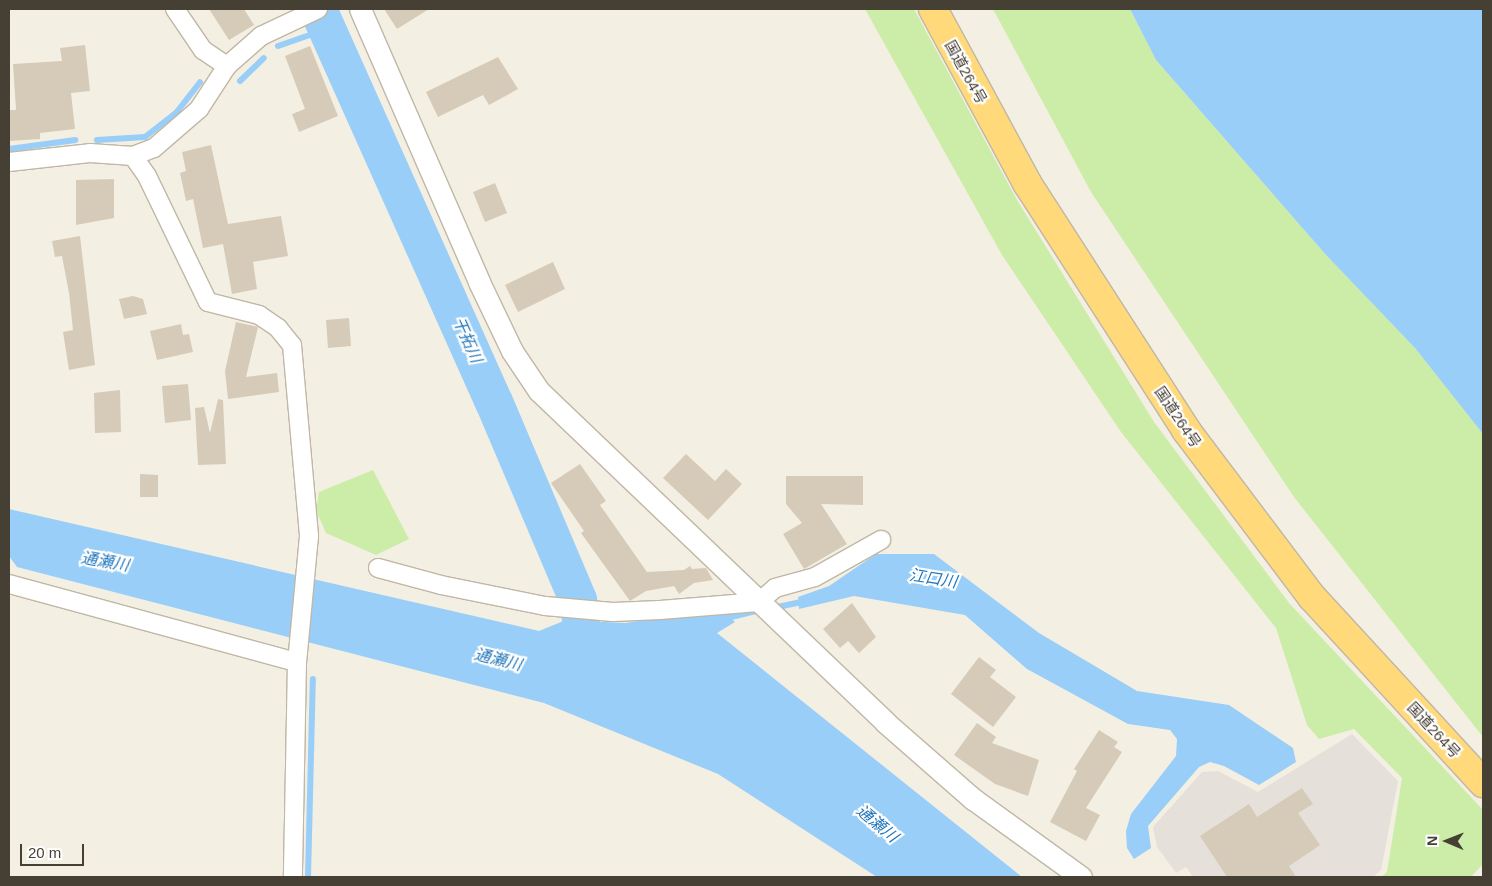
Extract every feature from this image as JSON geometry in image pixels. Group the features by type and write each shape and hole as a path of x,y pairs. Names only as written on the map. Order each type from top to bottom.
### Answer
{"highway":[{"name":"国道264号","path":"933,9 1027,183 1186,430 1312,597 1483,783"}],"street":[{"path":"176,9 203,50 227,66"},
{"path":"9,162 90,153 133,156 154,148 199,109 227,66 261,36 318,9"},
{"path":"360,9 512,351 539,391 758,602 973,799 1081,877"},
{"path":"133,156 147,176 208,302 259,315 278,328 292,345 305,463 307,565 297,658 293,877"},
{"path":"378,568 441,585 545,606 614,612 758,602 775,588 814,576 881,540"},
{"path":"9,584 297,658"}],"shaded area":[{"path":"1352,734 1398,781 1381,870 1373,877 1193,877 1186,867 1176,873 1157,847 1153,827 1202,772 1218,771 1258,792"}],"green space":[{"path":"865,9 914,9 1017,200 1154,422 1289,603 1483,810 1483,864 1471,877 1381,877 1387,872 1402,778 1354,729 1319,739 1307,725 1276,628 1121,432 1002,255"},
{"path":"993,9 1130,9 1156,60 1326,255 1415,348 1483,434 1483,737 1294,497 1091,192"},
{"path":"373,470 409,539 376,555 326,533 316,510 319,492"}],"water":[{"path":"1130,9 1483,9 1483,434 1415,348 1326,255 1156,60"},
{"name":"通瀬川","path":"9,509 539,631 566,620 626,623 717,607 735,622 717,633 1022,877 877,877 718,774 544,703 17,567 9,556"},
{"path":"876,554 934,554 1039,633 1137,691 1229,705 1293,748 1296,762 1259,785 1224,766 1210,762 1199,767 1148,826 1151,848 1134,859 1127,848 1126,831 1131,814 1176,756 1177,739 1170,730 1128,724 1027,669 965,615 854,596 799,609 798,597 829,586"}],"building":[{"path":"209,9 244,9 254,25 229,40"},
{"path":"384,9 429,9 397,29"},
{"path":"85,45 90,91 71,93 75,129 40,133 40,139 9,141 9,110 16,110 13,64 62,61 60,48"},
{"path":"310,46 338,116 299,132 292,114 305,109 285,56"},
{"path":"498,57 518,89 489,105 483,95 438,117 426,92"},
{"path":"211,145 228,224 281,216 288,256 253,262 257,289 232,294 223,244 203,248 193,199 186,201 180,173 186,171 182,152"},
{"path":"114,179 114,218 76,225 76,180"},
{"path":"495,183 507,213 485,222 473,192"},
{"path":"80,236 95,365 69,370 63,332 73,330 69,293 62,256 55,257 52,241"},
{"path":"553,262 565,289 518,312 505,285"},
{"path":"133,296 143,299 147,314 124,319 119,299"},
{"path":"349,318 351,346 328,348 326,320"},
{"path":"236,322 258,327 246,377 277,373 279,392 228,399 225,371"},
{"path":"181,324 183,335 189,334 193,352 157,360 150,331"},
{"path":"188,384 191,420 165,423 162,386"},
{"path":"120,390 121,432 95,433 94,393"},
{"path":"218,399 223,400 226,464 198,465 195,408 204,407 210,433"},
{"path":"686,454 715,481 726,469 742,484 708,520 663,478"},
{"path":"580,464 606,501 600,505 647,572 684,570 690,566 692,569 706,568 713,580 694,583 679,594 674,586 646,591 630,601 581,533 584,531 551,483"},
{"path":"140,474 158,475 158,497 140,497"},
{"path":"786,476 863,476 863,505 821,504 847,544 804,569 783,534 802,523 786,504"},
{"path":"852,603 876,637 859,653 848,641 840,648 823,629"},
{"path":"979,657 996,670 990,677 1016,697 993,727 951,694"},
{"path":"977,723 996,737 992,743 1039,760 1028,796 995,784 954,755"},
{"path":"1099,730 1118,742 1114,747 1122,752 1086,808 1100,815 1086,841 1050,822 1077,771 1074,769"},
{"path":"1302,788 1313,804 1298,813 1320,845 1289,866 1296,877 1227,877 1200,836 1249,804 1257,817"}],"waterway":[{"name":"干拓川","path":"318,9 494,402 578,600 581,619 578,671"},
{"path":"278,46 327,29"},
{"path":"240,81 264,58"},
{"path":"97,140 145,137 176,113 200,82"},
{"path":"9,149 75,140"},
{"name":"江口川","path":"773,608 807,601"},
{"name":"江口川","path":"719,620 760,610"},
{"path":"308,877 313,679"}]}
